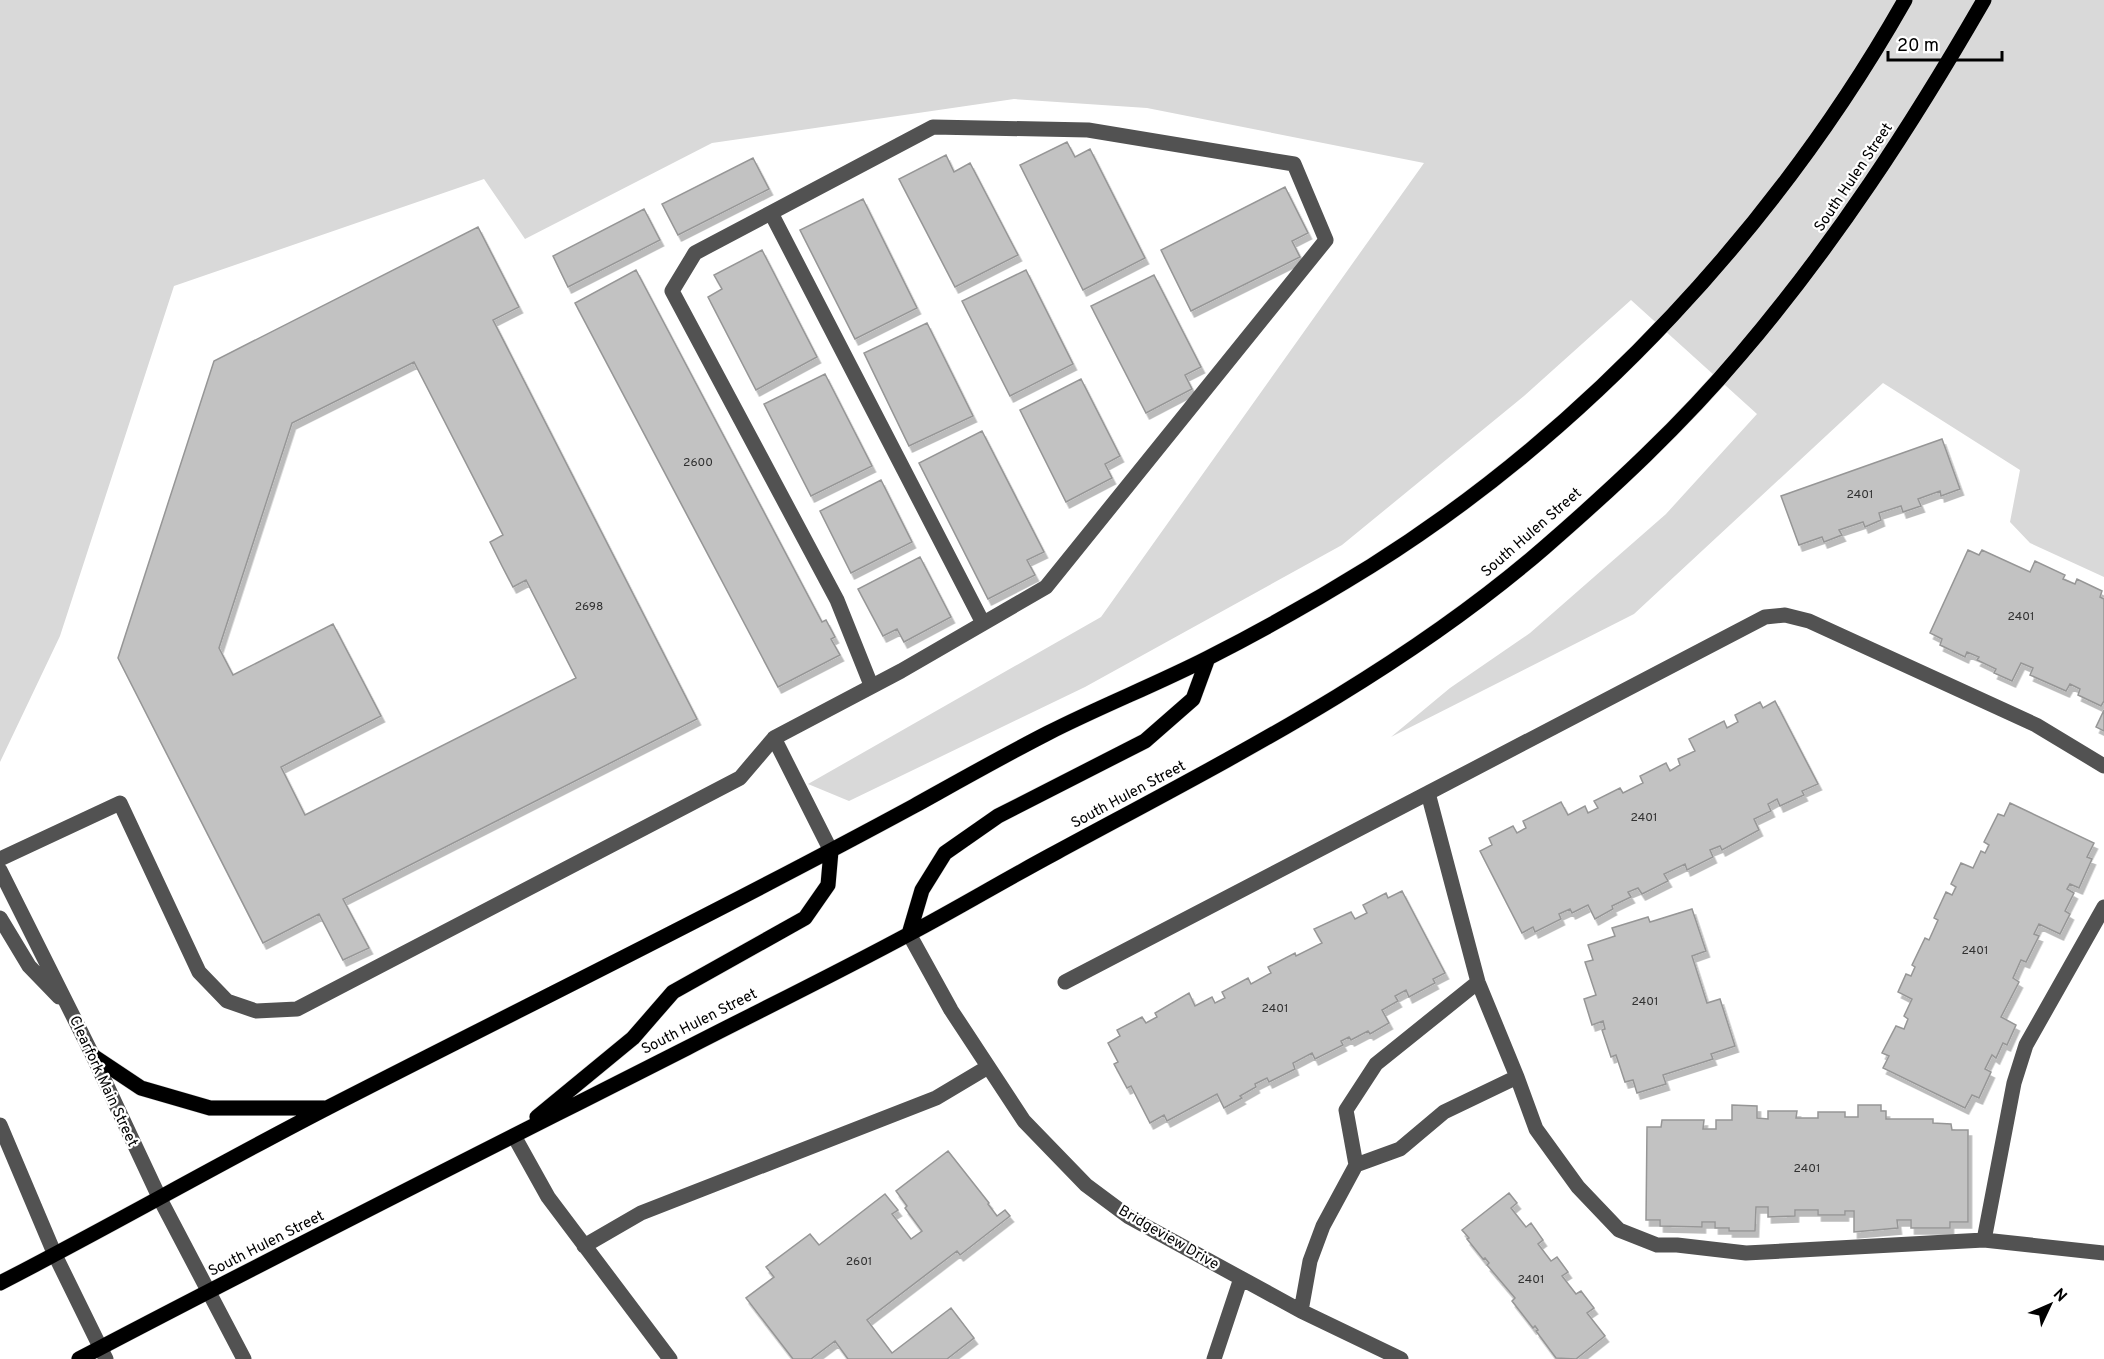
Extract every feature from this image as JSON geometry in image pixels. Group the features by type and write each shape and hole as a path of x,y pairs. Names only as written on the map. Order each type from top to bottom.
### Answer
{"main road":[{"path":"0,1283 327,1108 831,851 1052,731 1208,658 1371,566 1498,475 1559,424 1662,327 1729,250 1800,159 1871,56 1905,0"},
{"name":"South Hulen Street","path":"79,1359 103,1354 208,1293 909,934 1264,741 1363,682 1487,594 1541,550 1654,447 1719,379 1782,306 1865,193 1929,94 1984,0"},
{"path":"909,934 922,890 945,854 998,816 1145,741 1192,699 1208,658"},
{"path":"514,1136 633,1038 673,992 805,918 828,885 831,851"},
{"path":"93,1056 141,1088 210,1108 327,1108"}],"street":[{"path":"0,860 120,803 199,972 227,1001 256,1011 297,1009 740,778 774,738 901,671 1046,587 1326,240 1294,164 1088,130 933,127 695,253 672,291 837,600 871,685"},
{"path":"771,213 983,623"},
{"path":"1065,982 1765,618 1785,615 1809,621 2036,725 2104,766"},
{"path":"774,738 831,851"},
{"path":"1428,794 1478,982 1536,1129 1578,1187 1619,1230 1657,1245 1746,1253 1984,1240 2104,1252"},
{"name":"Clearfork Main Street","path":"0,870 93,1056 160,1199 244,1359"},
{"path":"1984,1240 2013,1083 2026,1045 2104,907"},
{"path":"0,918 29,966 69,1007"},
{"name":"Bridgeview Drive","path":"909,934 951,1010 1024,1121 1086,1185 1129,1217 1301,1311 1401,1359"},
{"path":"1301,1311 1310,1262 1323,1226 1356,1165 1346,1110 1376,1064 1478,982"},
{"path":"584,1246 641,1213 936,1098 988,1066"},
{"path":"1356,1165 1400,1149 1444,1112 1517,1077"},
{"path":"0,1125 55,1255 103,1354"},
{"path":"514,1136 548,1197 670,1359"},
{"path":"1214,1359 1241,1278"}],"shaded area":[{"path":"0,0 2104,0 2104,577 2030,543 2010,522 2020,470 1883,383 1634,614 1391,737 1450,688 1530,633 1666,514 1757,414 1631,300 1524,396 1342,545 1085,687 849,801 808,784 1101,617 1424,163 1147,108 1014,99 712,143 525,239 484,179 174,286 60,636 0,762"}],"building":[{"path":"1067,142 1075,157 1090,149 1145,258 1083,290 1020,165"},
{"path":"946,155 954,172 970,163 1018,255 955,287 899,179"},
{"path":"753,158 769,189 678,235 662,204"},
{"path":"1285,187 1308,233 1292,241 1300,257 1191,311 1161,250"},
{"path":"863,199 917,308 855,339 800,230"},
{"path":"644,209 660,240 568,287 553,256"},
{"path":"478,227 519,307 493,320 697,719 343,899 369,948 343,960 319,914 263,943 118,658 214,361","holes":["414,362 503,535 490,542 502,566 513,587 526,580 576,678 305,815 281,767 381,716 333,624 233,675 219,648 292,423"]},
{"path":"762,250 817,357 756,390 708,297 722,289 714,275"},
{"path":"636,270 822,622 826,620 835,637 831,639 840,655 778,687 575,303"},
{"path":"1026,270 1073,364 1010,396 962,301"},
{"path":"1154,275 1201,367 1185,375 1192,389 1146,413 1091,306"},
{"path":"927,323 973,416 909,446 864,353"},
{"path":"825,374 872,466 811,496 764,404"},
{"path":"1081,379 1120,456 1105,464 1112,478 1066,502 1020,410"},
{"path":"982,431 1044,552 1027,560 1035,575 988,599 919,463"},
{"path":"1942,439 1960,489 1941,496 1940,491 1918,499 1921,506 1903,512 1901,506 1879,513 1881,520 1865,527 1863,522 1839,530 1842,535 1824,542 1822,537 1799,545 1781,496"},
{"path":"881,480 912,542 851,573 820,511"},
{"path":"1968,550 1979,555 1982,550 2030,572 2035,561 2065,575 2063,579 2075,584 2077,579 2102,591 2100,597 2104,599 2104,701 2101,706 2078,695 2080,689 2070,684 2066,691 2030,675 2033,668 2021,663 2012,681 1994,673 1996,669 1977,660 1979,657 1967,652 1965,657 1940,645 1942,639 1930,633"},
{"path":"920,557 951,617 904,642 897,629 883,636 858,589"},
{"path":"1775,701 1818,784 1802,791 1804,795 1780,806 1777,799 1768,804 1771,811 1754,819 1759,830 1722,850 1720,846 1710,850 1713,857 1687,870 1685,864 1664,874 1668,881 1642,894 1638,888 1628,892 1631,897 1612,906 1613,909 1595,919 1588,905 1572,913 1570,909 1559,914 1561,919 1535,932 1533,927 1522,933 1480,851 1492,845 1489,838 1513,826 1517,833 1526,828 1523,821 1561,802 1568,815 1585,806 1588,813 1598,808 1594,801 1620,788 1623,793 1643,783 1640,776 1666,763 1670,771 1680,765 1678,759 1695,751 1689,739 1724,721 1727,728 1738,722 1735,715 1760,702 1763,708"},
{"path":"2104,710 2104,731 2096,727"},
{"path":"2010,803 2094,843 2087,857 2092,859 2079,888 2070,884 2067,889 2074,893 2065,911 2070,914 2060,934 2039,924 2034,934 2039,936 2026,962 2021,960 2013,978 2019,982 2001,1017 2016,1025 2007,1045 2003,1043 1996,1058 1992,1055 1985,1069 1991,1072 1979,1098 1972,1095 1965,1108 1883,1068 1889,1056 1882,1053 1896,1026 1904,1029 1908,1019 1904,1016 1912,999 1898,992 1906,974 1911,976 1915,967 1912,965 1925,938 1929,940 1938,920 1934,918 1946,892 1952,895 1956,887 1951,884 1961,863 1973,868 1981,851 1985,853 1989,845 1984,842 1998,814 2004,816"},
{"path":"1402,891 1445,973 1433,979 1435,983 1409,997 1406,990 1395,996 1398,1001 1382,1010 1389,1023 1370,1034 1368,1031 1351,1040 1349,1037 1341,1041 1343,1045 1315,1059 1312,1053 1293,1063 1295,1069 1269,1082 1267,1078 1255,1084 1256,1087 1240,1096 1242,1098 1224,1108 1217,1094 1167,1121 1164,1115 1150,1123 1131,1086 1127,1088 1114,1064 1118,1062 1108,1043 1120,1036 1117,1030 1142,1017 1146,1023 1157,1017 1155,1013 1189,993 1195,1006 1212,997 1215,1003 1225,998 1222,992 1248,978 1251,984 1271,973 1268,967 1295,953 1296,956 1322,943 1314,929 1351,912 1355,919 1367,913 1363,905 1386,893 1388,898"},
{"path":"1692,909 1706,951 1692,956 1707,1003 1720,999 1735,1046 1711,1054 1713,1059 1663,1075 1666,1084 1637,1093 1633,1080 1625,1082 1616,1055 1611,1057 1602,1030 1605,1029 1603,1021 1592,1025 1584,999 1596,995 1585,962 1593,960 1588,945 1615,936 1612,928 1648,917 1650,922"},
{"path":"1732,1105 1757,1106 1757,1118 1768,1119 1768,1111 1797,1111 1796,1118 1818,1118 1818,1112 1845,1112 1845,1117 1858,1117 1858,1105 1881,1105 1881,1111 1886,1111 1886,1119 1933,1119 1933,1123 1951,1124 1952,1130 1968,1130 1968,1222 1950,1222 1950,1228 1911,1228 1911,1220 1897,1220 1898,1228 1854,1232 1854,1211 1845,1211 1845,1215 1818,1215 1818,1210 1795,1210 1795,1216 1768,1217 1768,1207 1756,1207 1755,1231 1729,1231 1729,1228 1715,1228 1715,1222 1702,1222 1702,1227 1660,1226 1660,1220 1646,1220 1647,1127 1661,1127 1662,1120 1704,1120 1703,1129 1716,1129 1716,1120 1732,1120"},
{"path":"948,1151 997,1216 1005,1210 1010,1216 960,1255 957,1251 867,1320 892,1353 951,1308 974,1338 947,1359 848,1359 835,1341 811,1359 793,1359 746,1298 774,1277 766,1267 810,1234 819,1245 885,1194 898,1210 892,1214 911,1239 922,1231 896,1191"},
{"path":"1509,1193 1517,1203 1511,1208 1526,1227 1531,1223 1543,1240 1538,1244 1551,1261 1557,1257 1568,1272 1562,1276 1576,1294 1581,1291 1594,1308 1587,1313 1605,1336 1576,1359 1556,1358 1536,1331 1538,1330 1535,1326 1533,1328 1512,1301 1515,1298 1462,1230"}]}
